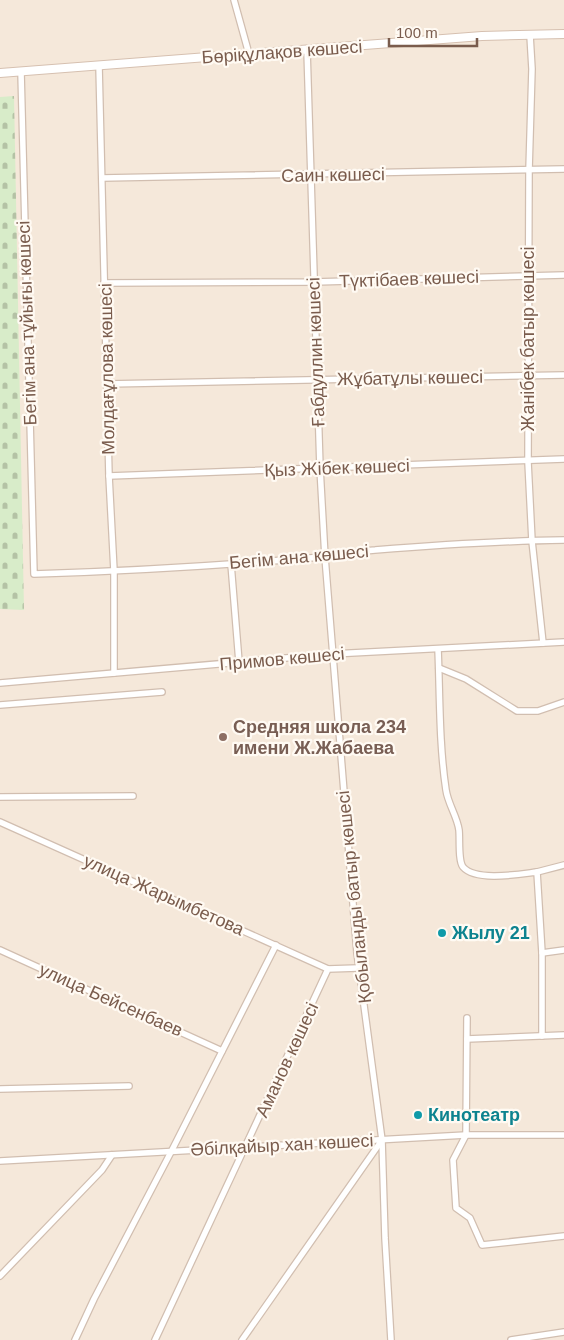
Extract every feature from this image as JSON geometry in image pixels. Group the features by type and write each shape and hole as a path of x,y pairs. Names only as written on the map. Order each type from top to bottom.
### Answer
{"street":[{"path":"234,0 249,54"},
{"name":"Бөріқұлақов көшесі","path":"0,74 482,36 564,34"},
{"name":"Жанібек батыр көшесі","path":"530,35 532,69 529,170 528,462 532,541 543,643"},
{"name":"Ғабдуллин көшесі","path":"307,50 320,468 332,654"},
{"name":"Молдағұлова көшесі","path":"99,66 109,476 114,572 114,673"},
{"name":"Бегім ана тұйығы көшесі","path":"20,72 34,574"},
{"name":"Саин көшесі","path":"102,178 564,169"},
{"name":"Түктібаев көшесі","path":"104,283 314,282 564,275"},
{"name":"Жұбатұлы көшесі","path":"107,384 564,376"},
{"name":"Қыз Жібек көшесі","path":"109,476 564,460"},
{"name":"Бегім ана көшесі","path":"34,574 114,572 231,564 464,543 564,540"},
{"path":"231,564 239,662"},
{"name":"Примов көшесі","path":"0,683 332,654 564,642"},
{"path":"438,649 442,758 446,792 459,828 460,862 464,869 495,877 537,872 564,865"},
{"name":"Қобыланды батыр көшесі","path":"332,654 358,968 382,1140 385,1238 392,1340"},
{"path":"439,668 466,679 517,711 538,710 564,702"},
{"path":"0,705 162,692"},
{"path":"0,797 133,796"},
{"name":"улица Жарымбетова","path":"0,822 328,969"},
{"path":"537,872 542,953 542,1036"},
{"path":"74,1340 276,945"},
{"name":"улица Бейсенбаев","path":"0,950 222,1051"},
{"path":"542,953 564,950"},
{"path":"328,969 358,968"},
{"name":"Аманов көшесі","path":"155,1340 328,969"},
{"path":"467,1018 466,1135 453,1160 456,1208 470,1218 482,1245 564,1236"},
{"path":"467,1039 564,1035"},
{"path":"0,1089 128,1086"},
{"name":"Әбілқайыр хан көшесі","path":"0,1161 466,1135 564,1135"},
{"path":"242,1340 382,1140"},
{"path":"0,1276 102,1170 112,1156"},
{"path":"511,1340 564,1332"}],"shaded area":[{"path":"0,0 564,0 564,1340 0,1340"}],"green space":[{"path":"14,96 24,610 0,609 0,97"}],"place":[{"name":"Средняя школа 234 имени Ж.Жабаева","path":"223,737"},
{"name":"Жылу 21","path":"442,933"},
{"name":"Кинотеатр","path":"418,1115"}]}
